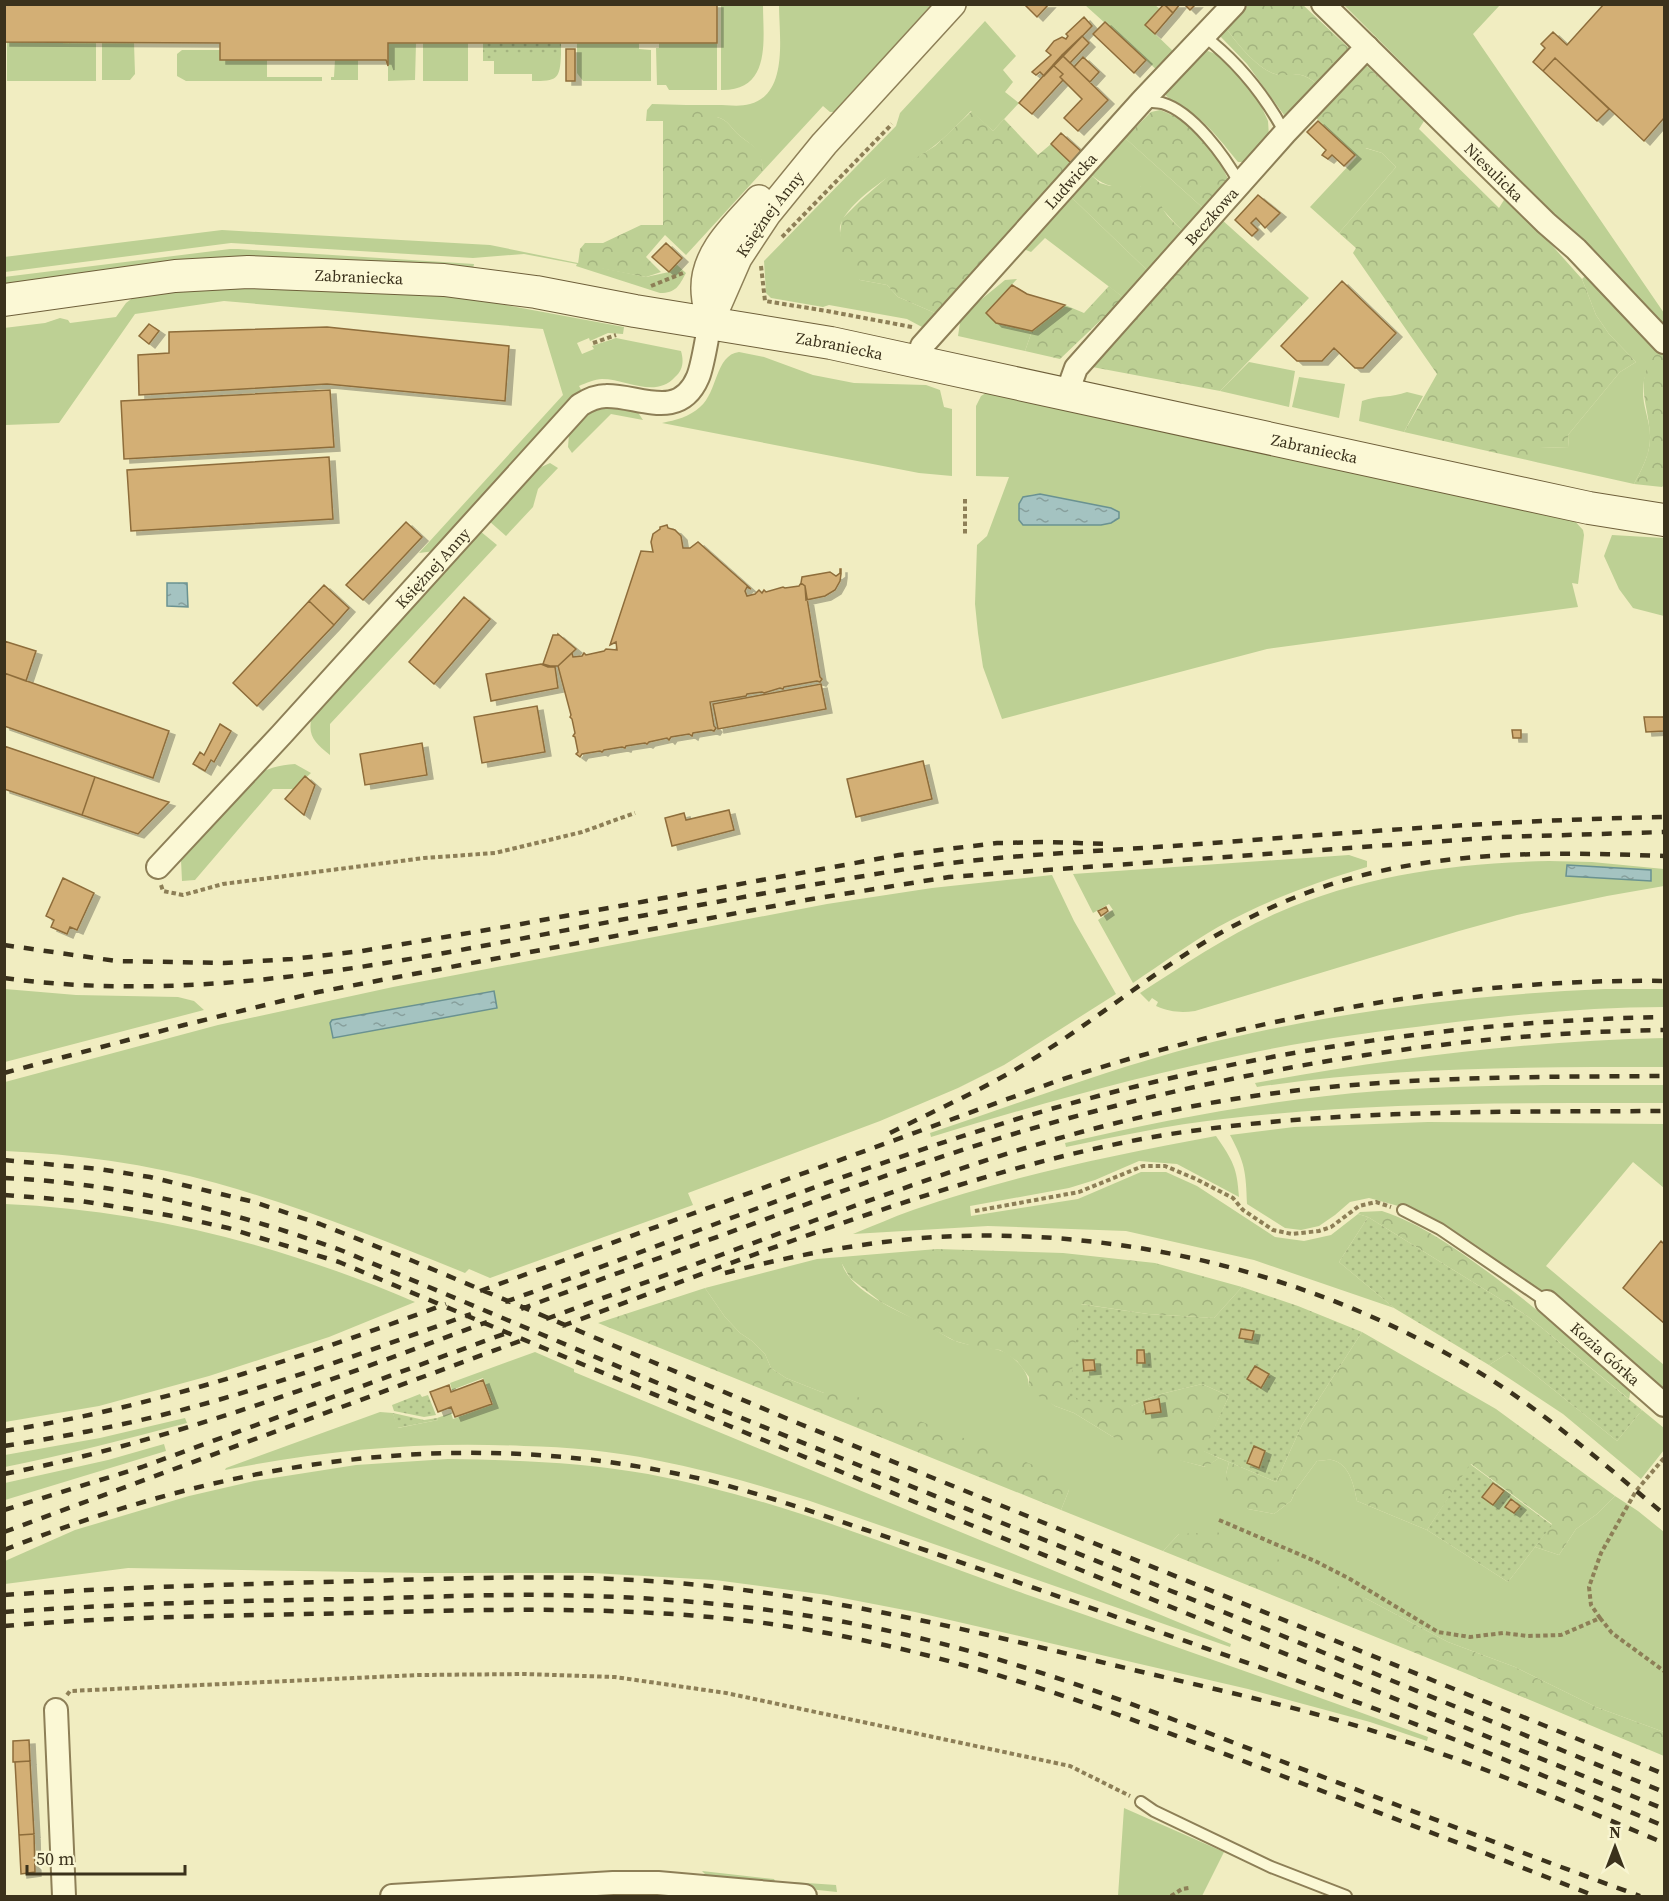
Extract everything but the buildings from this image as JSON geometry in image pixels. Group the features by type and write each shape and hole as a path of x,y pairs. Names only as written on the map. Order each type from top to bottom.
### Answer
{"main road":[{"name":"Zabraniecka","path":"4,300 175,276 248,272 444,280 536,292 635,311 831,343 1588,508 1665,520"}],"street":[{"name":"Księżnej Anny","path":"158,867 282,734 580,405 592,398 608,396 664,404 684,395 692,387 699,376 710,322 705,288 707,270 717,248 772,184 824,144 952,4"},
{"name":"Ludwicka","path":"916,361 922,346 1142,101 1234,4"},
{"name":"Niesulicka","path":"1323,4 1546,224 1576,249 1665,342"},
{"name":"Beczkowa","path":"1068,393 1076,368 1285,133 1367,47"},
{"name":"Kozia Górka","path":"1547,1302 1665,1405"},
{"path":"56,1710 64,1896"},
{"path":"392,1896 613,1883 695,1885 805,1896"}],"lane":[{"path":"1204,36 1226,53 1251,79 1285,133"},
{"path":"1142,101 1162,104 1182,112 1227,161 1240,184"},
{"path":"1403,1210 1440,1229 1547,1302"},
{"path":"1141,1802 1154,1811 1271,1867 1346,1896"}],"path":[{"path":"777,243 892,124"},
{"path":"760,260 765,301 821,310"},
{"path":"644,288 686,272"},
{"path":"592,343 611,336 623,336"},
{"path":"965,499 965,536"},
{"path":"158,867 156,873 163,891 183,895 223,884 424,858 495,853 582,832 635,813"},
{"path":"975,1211 1079,1192 1143,1166 1165,1166 1196,1179 1233,1198 1243,1210 1273,1230 1292,1234 1319,1232 1331,1227 1359,1206 1376,1202 1403,1210"},
{"path":"1665,1458 1636,1491 1601,1553 1589,1587 1591,1605 1612,1633 1665,1671"},
{"path":"1219,1521 1315,1561 1438,1632 1470,1637 1503,1634 1561,1635 1599,1618"},
{"path":"56,1710 70,1691 419,1675 525,1674 615,1677 726,1693 1070,1766 1141,1802"},
{"path":"1172,1896 1182,1888 1190,1887"}],"green space":[{"path":"721,5 763,5 764,33 761,61 757,73 749,82 737,88 721,90"},
{"path":"779,5 934,5 834,112 830,112 823,106 763,171 761,158 753,146 727,122 717,117 717,105 750,104 762,98 771,89 779,62"},
{"path":"1085,5 1155,5 1160,9 1146,25 1175,53 1158,71"},
{"path":"1248,5 1303,5 1352,51 1319,85 1307,77 1273,73 1250,57 1227,29"},
{"path":"1344,5 1500,5 1473,34 1664,313 1664,326"},
{"path":"985,21 1016,56 1003,70 1013,82 1005,92 1019,103 993,131 971,111 934,146 863,196 842,221 840,232 845,249 860,280 887,285 898,297 935,313 922,327 907,319 829,305 823,307 771,298 766,293 764,261 896,126 900,113"},
{"path":"1227,29 1243,49 1265,69 1280,75 1307,77 1319,85 1296,109 1284,115 1247,64 1220,36"},
{"path":"7,42 96,43 96,81 7,81"},
{"path":"102,43 134,43 135,74 130,80 102,80"},
{"path":"388,43 416,43 415,80 388,81"},
{"path":"423,43 468,43 468,81 423,81"},
{"path":"483,43 561,43 561,54 494,54 494,61 483,61"},
{"path":"577,43 639,43 639,49 651,50 651,81 583,81 577,73"},
{"path":"659,43 717,43 717,90 669,90 666,85 657,85 656,48 659,48"},
{"path":"182,50 220,50 220,60 267,60 267,77 322,77 322,81 186,81 177,76 177,54"},
{"path":"1208,51 1223,57 1258,99 1268,121 1269,136 1245,162 1238,162 1202,121 1170,100 1163,92 1196,54"},
{"path":"494,54 561,54 560,69 556,77 547,80 532,81 532,74 494,74"},
{"path":"335,60 358,60 358,80 331,80 331,77 334,77"},
{"path":"1363,62 1424,121 1419,129 1499,208 1507,195 1582,279 1596,315 1609,334 1636,362 1620,372 1568,435 1569,447 1540,448 1540,463 1404,432 1437,374 1353,253 1356,248 1339,233 1396,167 1382,153 1366,148 1357,157 1314,116"},
{"path":"652,104 686,105 686,121 646,121 647,110"},
{"path":"686,105 717,105 717,117 727,122 760,153 763,171 686,255 665,235 646,257 661,272 646,277 578,264 580,249 585,243 603,243 641,225 663,225 663,121 686,120"},
{"path":"1160,110 1183,122 1202,138 1229,181 1203,208 1125,138 1151,112"},
{"path":"972,111 993,131 1004,119 1038,155 1051,144 1071,163 935,313 898,297 887,285 860,280 851,271 841,249 842,219 892,173 935,146"},
{"path":"1125,138 1203,208 1182,230 1140,186 1108,185 1090,174"},
{"path":"1365,148 1382,153 1396,167 1339,233 1310,207"},
{"path":"1090,174 1100,183 1110,186 1149,188 1159,196 1164,211 1182,230 1149,272 1069,195"},
{"path":"1069,195 1149,272 1124,298 1045,238 1031,252 1021,248 1030,235 1066,202"},
{"path":"1221,219 1309,298 1220,391 1087,366"},
{"path":"222,230 490,245 646,277 669,272 676,264 686,273 676,288 670,292 660,293 576,266 577,264 524,254 473,258 231,243 5,272 4,257"},
{"path":"230,249 474,264 473,269 185,262 5,284 4,277"},
{"path":"1589,272 1662,347 1649,366 1644,380 1643,395 1650,442 1645,461 1634,484 1540,463 1539,448 1569,447 1568,435 1620,372 1636,362 1609,334 1596,315 1582,279"},
{"path":"1017,279 986,313 996,323 1032,331 1025,351 958,336 961,316 1005,280"},
{"path":"206,284 446,294 624,327 623,334 608,333 590,341 589,338 577,343 582,354 594,349 592,346 616,338 681,351 682,365 675,377 659,387 602,379 579,386 582,391 435,551 419,553 563,395 543,329 224,301 135,314 59,423 5,425 4,328 45,323 60,318 70,323 116,317 126,303 142,291"},
{"path":"1109,286 1124,298 1060,359 1025,351 1032,331 1065,305 1084,313"},
{"path":"1662,347 1664,350 1664,485 1662,487 1634,484 1645,461 1650,442 1644,379 1653,358"},
{"path":"739,352 764,357 813,375 854,383 926,385 940,390 944,407 952,409 952,476 919,473 662,423 687,416 700,407 706,400 725,360"},
{"path":"1249,362 1295,371 1289,407 1220,391"},
{"path":"1299,377 1345,384 1339,418 1292,407"},
{"path":"991,390 1572,518 1583,530 1584,535 1578,584 1572,583 1578,607 1267,649 1002,719 983,667 975,604 977,545 987,536 1009,477 976,476 976,406 981,396","holes":["1040,494 1111,508 1118,512 1029,495"]},
{"path":"1407,392 1423,396 1404,432 1359,421 1362,401"},
{"path":"602,407 637,411 643,420 611,414 572,453 568,447 569,434 589,414"},
{"path":"550,463 558,468 538,489 533,507 506,536 489,521 537,469"},
{"path":"480,531 497,545 330,724 330,755 311,733 313,713"},
{"path":"1612,535 1664,538 1664,616 1633,608 1619,589 1604,556"},
{"path":"295,764 311,773 294,789 273,789 195,880 182,881 181,860 251,778 272,768"},
{"path":"1349,855 1367,861 1367,867 1291,893 1254,909 1196,940 1133,983 1098,920 1113,910 1109,904 1093,913 1073,874"},
{"path":"1549,861 1592,862 1664,869 1664,886 1517,915 1195,1011 1176,1012 1161,1008 1156,1006 1158,1002 1152,998 1149,1002 1140,993 1207,950 1259,921 1343,889 1410,873 1445,868"},
{"path":"1052,875 1074,921 1116,994 1004,1065 958,1088 880,1121 688,1193 693,1205 490,1278 469,1269 465,1273 311,1213 216,1183 164,1170 111,1161 5,1151 5,1082 218,1025 393,987 827,904 932,888"},
{"path":"5,989 76,995 178,997 194,1001 204,1010 5,1062"},
{"path":"1605,989 1664,989 1664,1007 1608,1008 1523,1015 1391,1030 1270,1049 1127,1081 931,1137 930,1133 1130,1066 1247,1034 1400,1007 1502,996"},
{"path":"1664,1038 1664,1067 1460,1070 1358,1075 1257,1087 1255,1083 1459,1052 1561,1043"},
{"path":"1543,1085 1664,1085 1664,1103 1388,1106 1333,1109 1203,1121 1066,1147 1065,1143 1182,1118 1300,1099 1400,1090"},
{"path":"1428,1122 1664,1124 1664,1188 1633,1162 1546,1266 1664,1365 1664,1392 1543,1295 1454,1232 1413,1210 1369,1198 1350,1202 1319,1226 1301,1230 1285,1228 1247,1204 1244,1168 1230,1135 1294,1127"},
{"path":"1216,1136 1233,1165 1239,1197 1177,1164 1139,1161 1095,1180 1069,1188 970,1206 971,1216 1078,1199 1141,1172 1166,1172 1197,1186 1275,1237 1304,1241 1331,1235 1358,1214 1368,1217 1339,1262 1394,1308 1254,1260 1126,1231 988,1226 853,1234 913,1210 987,1187 1101,1159"},
{"path":"5,1204 110,1214 214,1234 316,1264 415,1302 329,1337 209,1376 99,1406 5,1422"},
{"path":"1382,1211 1425,1230 1492,1275 1631,1389 1629,1399 1526,1315 1368,1217 1358,1214"},
{"path":"1368,1217 1526,1315 1642,1410 1617,1441 1508,1353 1489,1365 1394,1308 1339,1262"},
{"path":"937,1249 1063,1253 1155,1263 1242,1287 1214,1318 1148,1314 1081,1304 1131,1406 1157,1395 1202,1384 1229,1396 1204,1451 1219,1458 1206,1467 1141,1451 1113,1437 1074,1413 1055,1406 1034,1393 1029,1386 1029,1377 1017,1361 1000,1350 955,1341 881,1302 850,1278 841,1262 841,1257"},
{"path":"841,1257 844,1269 851,1279 874,1298 954,1340 1005,1352 1023,1369 1029,1386 1055,1406 1074,1413 1113,1437 1205,1467 1219,1458 1229,1462 1226,1474 1248,1509 1274,1514 1291,1501 1297,1488 1317,1461 1332,1460 1338,1462 1347,1471 1353,1482 1357,1501 1427,1530 1508,1582 1535,1547 1559,1555 1576,1529 1597,1514 1615,1496 1664,1532 1664,1732 1596,1707 1515,1667 1448,1642 1367,1599 1179,1534 1163,1551 1061,1510 1069,1490 786,1378 771,1368 765,1354 725,1317 705,1288 817,1259"},
{"path":"1242,1287 1298,1306 1362,1332 1302,1425 1276,1482 1203,1451 1229,1396 1202,1384 1157,1395 1131,1406 1100,1404 1069,1396 1080,1304 1148,1314 1214,1318"},
{"path":"705,1288 725,1317 765,1354 771,1368 786,1378 824,1393 837,1389 1049,1471 1065,1481 1069,1490 1061,1510 598,1323"},
{"path":"1362,1332 1496,1409 1615,1496 1597,1514 1576,1529 1559,1555 1535,1547 1552,1524 1471,1464 1427,1530 1357,1501 1353,1482 1347,1471 1338,1462 1330,1460 1317,1461 1297,1488 1291,1501 1274,1514 1248,1509 1227,1487 1226,1474 1229,1462 1276,1482 1302,1425"},
{"path":"535,1352 574,1369 574,1372 1231,1644 1230,1647 810,1501 714,1473 639,1457 557,1447 410,1446 337,1452 225,1470 380,1412 393,1413 398,1428 438,1420 437,1418 451,1413 453,1419 493,1404 483,1378 452,1390 450,1383"},
{"path":"1508,1353 1617,1441 1642,1410 1664,1428 1664,1450 1641,1479 1563,1414 1489,1365"},
{"path":"420,1394 422,1397 428,1395 436,1415 424,1417 394,1411 392,1405"},
{"path":"393,1413 424,1420 437,1418 438,1420 397,1428"},
{"path":"185,1418 187,1423 5,1467 5,1455 100,1438"},
{"path":"164,1444 166,1451 5,1500 5,1483 108,1460"},
{"path":"448,1459 523,1461 598,1467 648,1474 744,1497 839,1526 1428,1737 1427,1741 1370,1722 1248,1689 915,1612 827,1595 715,1580 592,1573 424,1573 128,1568 5,1584 5,1561 75,1530 189,1496 254,1481 356,1465"},
{"path":"1470,1464 1552,1525 1508,1582 1427,1530"},
{"path":"1217,1532 1367,1599 1448,1642 1515,1667 1596,1707 1664,1732 1664,1756 1163,1551 1179,1534"},
{"path":"1124,1808 1224,1852 1202,1896 1118,1896"},
{"path":"702,1871 774,1879 776,1883 707,1876"},
{"path":"792,1882 836,1885 837,1892 789,1887"}],"water":[{"path":"1040,494 1111,508 1119,512 1119,518 1101,525 1023,525 1019,520 1019,504 1023,497"},
{"path":"167,583 187,583 188,607 167,606"},
{"path":"1567,865 1651,870 1651,881 1566,876"},
{"path":"494,991 497,1008 333,1038 330,1023 332,1020"}],"railway":[{"path":"4,978 71,984 137,986 268,979 399,961 666,911 894,871 966,861 1425,828 1664,817"},
{"path":"4,1073 318,992 806,900 949,877 1501,837 1664,832"},
{"path":"4,945 116,961 224,963 292,959 362,951 510,926 899,855 997,843 1109,844"},
{"path":"890,1133 972,1093 1031,1060 1173,962 1215,936 1311,891 1384,870 1463,858 1543,854 1664,856"},
{"path":"480,1291 1057,1081 1205,1038 1356,1006 1433,995 1587,982 1664,981"},
{"path":"505,1302 888,1161 1017,1119 1175,1077 1256,1060 1418,1034 1582,1020 1664,1017"},
{"path":"521,1309 922,1163 1098,1110 1258,1074 1339,1059 1501,1039 1664,1030"},
{"path":"546,1319 948,1173 1039,1144 1132,1119 1239,1098 1360,1084 1482,1078 1664,1076"},
{"path":"562,1326 794,1240 908,1201 1017,1168 1127,1142 1226,1127 1351,1116 1476,1112 1664,1111"},
{"path":"4,1160 99,1169 150,1177 254,1202 320,1224 800,1424 1664,1774"},
{"path":"4,1178 91,1186 176,1201 260,1223 343,1251 729,1413 1664,1792"},
{"path":"4,1195 81,1201 179,1217 228,1228 339,1262 739,1430 1664,1809"},
{"path":"725,1273 777,1260 883,1242 936,1237 1010,1236 1085,1241 1159,1251 1232,1268 1304,1290 1373,1317 1440,1350 1504,1388 1546,1418 1664,1514"},
{"path":"4,1431 61,1421 173,1394 338,1343 446,1304"},
{"path":"4,1446 120,1425 178,1411 265,1386 471,1314"},
{"path":"4,1474 128,1445 189,1427 309,1387 487,1322"},
{"path":"4,1510 142,1467 512,1331"},
{"path":"4,1532 528,1338"},
{"path":"4,1550 87,1519 171,1494 256,1474 341,1461 426,1454 513,1454 600,1461 688,1476 732,1487 917,1547 1381,1711 1664,1826"},
{"path":"4,1595 184,1586 520,1578 639,1580 784,1595 889,1614 1045,1648 1242,1695 1350,1724 1457,1759 1664,1843"},
{"path":"4,1612 216,1602 554,1595 687,1601 820,1618 907,1635 953,1647 1090,1689 1640,1896"},
{"path":"4,1626 177,1617 473,1610 658,1613 781,1625 897,1648 1060,1695 1219,1752 1595,1896"}]}
